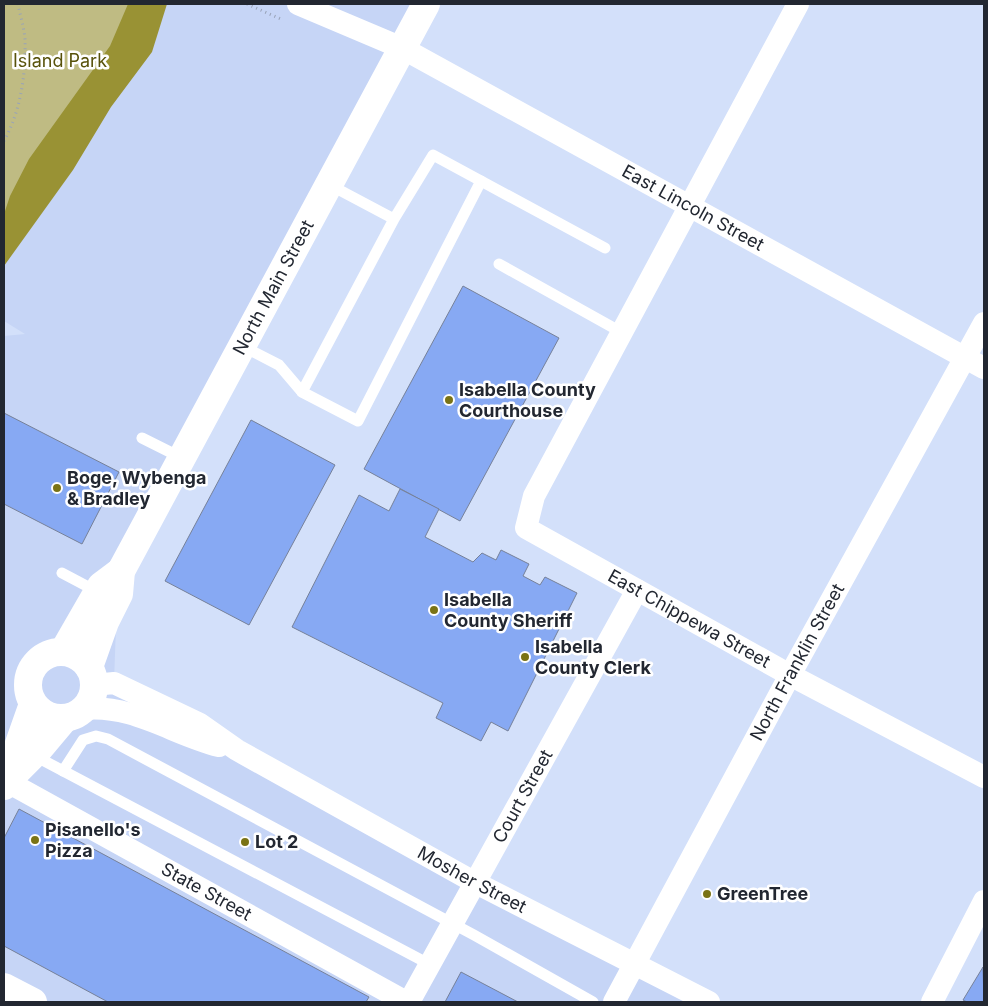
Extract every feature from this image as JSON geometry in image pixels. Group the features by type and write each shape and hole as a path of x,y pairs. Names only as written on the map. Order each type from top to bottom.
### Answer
{"street":[{"name":"East Lincoln Street","path":"298,4 402,48 975,363"},
{"name":"North Main Street","path":"63,652 102,586 121,571 426,4"},
{"path":"621,332 798,4"},
{"name":"North Franklin Street","path":"614,1002 790,676 975,363 984,323"},
{"name":"East Chippewa Street","path":"621,332 534,496 526,528 790,676 984,776"},
{"name":"North Main Street","path":"12,768 83,695 105,622 119,594 121,571"},
{"name":"Court Street","path":"408,1002 636,590"},
{"path":"63,652 73,654 82,659 83,695 47,716 33,704 28,691 28,683 33,667 38,660 46,656 63,652"},
{"name":"Mosher Street","path":"83,695 100,707 152,720 203,742 237,750 474,882 636,963 709,1002"},
{"path":"12,768 33,704"},
{"name":"State Street","path":"12,768 408,1002"},
{"path":"932,1002 984,901"},
{"path":"4,987 33,1002"}],"lane":[{"path":"302,392 394,219 433,155 605,248"},
{"path":"242,346 279,365 302,392 358,421 481,180"},
{"path":"328,184 394,219"},
{"path":"499,264 621,332"},
{"path":"142,438 182,458"},
{"path":"62,574 98,592"},
{"path":"63,771 84,740 96,736 108,739 593,1002"},
{"path":"12,768 63,771 430,964"}],"path":[{"path":"4,141 13,125 24,83 25,37 18,4"}],"shaded area":[{"path":"128,4 167,4 152,52 111,107 73,170 4,266 4,214 10,196 29,159 110,46"},
{"path":"148,4 426,4 117,598 114,682 701,1002 4,1002 4,336 25,334 4,321 4,245"}],"green space":[{"name":"Island Park","path":"4,4 147,4 4,245"}],"building":[{"path":"463,286 559,338 460,521 364,469"},
{"name":"Boge, Wybenga & Bradley","path":"4,413 119,472 82,544 4,504"},
{"path":"251,420 335,465 249,625 165,581"},
{"name":"Isabella County Sheriff","path":"400,489 439,509 425,537 473,562 482,553 496,560 501,550 529,564 523,576 540,585 545,577 577,593 508,731 491,722 481,741 436,718 443,703 292,627 359,495 389,511"},
{"path":"19,809 369,997 366,1002 108,1002 4,946 4,838"},
{"path":"983,967 984,1002 967,1002 963,1000"},
{"path":"461,972 518,1002 445,1002"}],"place":[{"name":"Isabella County Courthouse","path":"449,400"},
{"name":"Boge, Wybenga & Bradley","path":"57,488"},
{"name":"Isabella County Sheriff","path":"434,610"},
{"name":"Isabella County Clerk","path":"525,657"},
{"name":"Pisanello's Pizza","path":"35,840"},
{"name":"Lot 2","path":"245,842"},
{"name":"GreenTree","path":"707,894"}]}
